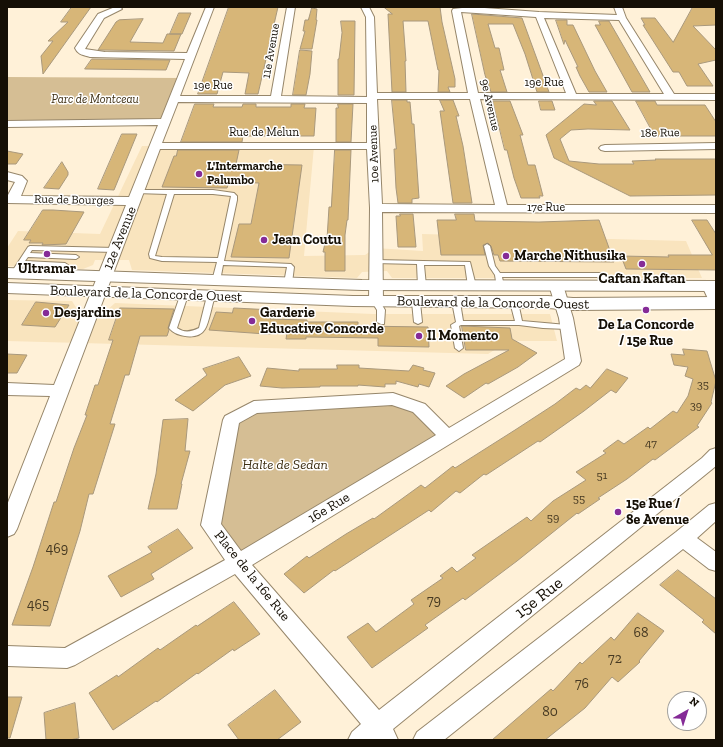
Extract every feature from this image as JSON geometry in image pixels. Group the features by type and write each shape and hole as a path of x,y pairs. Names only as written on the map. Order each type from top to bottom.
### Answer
{"street":[{"name":"12e Avenue","path":"9,520 61,391 101,284 210,7"},
{"name":"11e Avenue","path":"275,100 291,7"},
{"name":"10e Avenue","path":"366,7 370,17 376,208 376,294"},
{"path":"618,7 622,18 671,96"},
{"path":"118,9 101,16 80,48 81,51 90,54 104,55 191,56"},
{"name":"9e Avenue","path":"502,208 474,96 456,11 459,9 539,15"},
{"path":"572,96 539,15 622,18"},
{"name":"19e Rue","path":"174,99 275,100 474,96 716,97"},
{"path":"7,124 165,122"},
{"name":"Rue de Melun","path":"156,146 373,146"},
{"name":"18e Rue","path":"605,148 716,146"},
{"name":"Rue de Bourges","path":"7,176 18,178 21,181 10,199"},
{"name":"Rue de Bourges","path":"10,199 136,196"},
{"name":"17e Rue","path":"376,208 716,209"},
{"name":"Boulevard de la Concorde Ouest","path":"12,275 62,270 101,284 376,294 419,294 472,286 499,280 556,285 604,286 714,294"},
{"name":"Boulevard de la Concorde Ouest","path":"12,275 101,284 184,295 213,289 288,283 376,294"},
{"name":"16e Rue","path":"7,656 67,658 238,563 573,361 568,327 556,285"},
{"name":"Boulevard de la Concorde Ouest","path":"419,294 456,302 562,303 714,294"},
{"path":"7,389 61,391"},
{"name":"Place de la 16e Rue","path":"382,733 238,563 211,525 231,420 254,407 393,399 419,408 448,436"},
{"name":"15e Rue","path":"360,740 382,733 708,463 716,454"},
{"path":"425,740 683,538 716,510"},
{"path":"683,538 716,563"}],"lane":[{"path":"171,192 152,256 162,259 289,264 292,268 288,283"},
{"path":"136,196 171,192 220,192 234,195 220,262 202,329 196,333 184,334 173,328 184,295"},
{"path":"487,246 492,266 499,280 601,275 604,286"},
{"path":"12,275 30,248 115,250"},
{"path":"62,270 76,257 93,250"},
{"path":"24,255 76,257"},
{"path":"376,262 468,263 472,286"},
{"path":"418,322 420,262"},
{"path":"376,294 381,310 380,322"},
{"path":"456,302 460,323"},
{"path":"514,302 519,323"},
{"path":"459,348 455,325 460,323 519,323 568,327"}],"shaded area":[{"path":"142,146 314,146 304,256 365,255 375,248 423,251 422,234 686,241 702,278 392,278 387,271 362,272 357,278 132,270 129,260 95,260 93,265 83,269 7,266 7,248 18,231 100,234"},
{"path":"7,300 72,301 77,309 106,311 115,303 373,314 550,314 557,341 509,341 488,354 7,341"}],"green space":[{"name":"Parc de Montceau","path":"7,77 182,78 165,122 7,124"},
{"name":"Halte de Sedan","path":"393,399 419,408 447,436 238,563 211,525 231,420 254,407"}],"building":[{"path":"72,7 91,7 43,74 41,56 53,41 48,41 68,22 61,22"},
{"path":"229,7 278,7 258,94 245,94 249,73 223,72 217,94 198,94"},
{"path":"384,7 440,7 455,79 455,87 448,87 450,92 438,92 439,70 428,21 403,21 406,61 406,92 392,92 388,14 392,14"},
{"path":"693,7 716,7 716,25 693,26 716,50 716,60 698,64 713,86 687,86 679,72 673,72 643,25 645,25 641,18 655,18 673,42"},
{"path":"312,8 317,9 317,20 312,49 300,49 305,31 303,31 305,20 308,20"},
{"path":"179,13 191,13 182,34 170,34"},
{"path":"472,14 522,18 549,92 537,92 525,54 513,24 488,24 495,48 499,48 504,70 500,70 507,92 491,92 485,75"},
{"path":"143,19 130,42 163,43 167,34 181,34 174,51 98,50 116,22 119,20"},
{"path":"556,20 567,20 567,25 573,25 607,92 589,92 580,76 576,67 578,67 565,40 564,44"},
{"path":"341,21 355,21 354,95 338,95 338,59 342,33"},
{"path":"599,21 609,21 650,92 632,92 595,25 600,25"},
{"path":"300,50 312,51 310,74 306,95 293,95"},
{"path":"92,59 170,60 166,70 85,69"},
{"path":"392,100 407,100 407,102 410,102 412,124 414,124 419,198 412,199 412,203 398,203"},
{"path":"440,100 453,100 459,116 456,116 463,146 472,203 453,203 440,111 444,111"},
{"path":"493,101 510,101 523,135 520,135 528,165 535,165 543,196 539,196 540,198 521,198 507,150 505,150"},
{"path":"539,101 552,101 555,110 541,110"},
{"path":"594,101 612,101 630,130 571,130 560,139 569,161 599,164 634,164 632,161 656,160 655,159 716,159 716,195 630,196 554,158 546,135 584,104 596,105"},
{"path":"636,101 655,101 657,105 705,105 716,122 716,136 655,136"},
{"path":"195,104 214,104 213,107 242,107 243,104 256,104 256,107 291,107 291,104 305,104 304,108 316,108 314,136 243,136 242,142 181,142"},
{"path":"338,104 353,104 351,142 336,142 336,108 338,108"},
{"path":"122,134 137,134 114,190 98,189"},
{"path":"178,150 239,150 236,164 302,165 289,258 231,257 239,224 251,224 259,183 229,182 227,188 162,187 174,156 176,156"},
{"path":"335,150 351,150 348,220 345,235 345,271 325,271 325,252 323,252 327,239 329,207 331,207"},
{"path":"7,151 23,154 16,164 7,164"},
{"path":"62,162 68,172 68,175 59,189 44,188"},
{"path":"43,210 84,212 66,244 42,245 43,243 29,243 31,240 24,240"},
{"path":"400,214 413,214 416,247 398,247 396,216 400,216"},
{"path":"455,214 474,214 475,221 539,222 599,220 614,262 500,261 498,255 494,255 491,246 488,243 483,245 485,255 441,255 437,220 456,220"},
{"path":"692,220 707,220 716,234 716,270 626,269 621,256 669,257 668,255 712,255"},
{"path":"36,302 69,305 55,327 22,325"},
{"path":"120,308 174,309 167,336 140,336 129,375 125,375 110,424 115,424 93,494 89,494 80,531 50,626 12,625 54,502 56,502 87,415 85,415 95,385 98,385 113,340 109,340"},
{"path":"234,308 273,310 270,319 307,320 307,322 358,322 358,326 428,327 429,347 378,346 378,338 306,337 306,339 286,339 287,333 266,334 209,330 216,312 232,313"},
{"path":"462,326 510,328 512,339 537,353 518,367 488,384 486,383 464,398 446,386 464,374 509,350 466,350"},
{"path":"683,349 707,351 716,381 712,403 697,426 699,427 655,460 653,459 627,479 598,498 600,499 578,514 577,513 465,600 463,598 425,625 428,628 372,668 347,637 368,623 376,632 414,604 411,600 443,578 440,576 452,567 457,572 476,558 472,555 527,517 531,521 553,501 586,480 576,472 606,453 603,451 618,440 624,444 648,427 650,429 673,411 677,413 688,396 693,379 685,376 688,367 674,365 671,354 684,355"},
{"path":"7,354 27,355 17,373 7,373"},
{"path":"239,357 251,376 225,385 193,411 175,400 207,375 203,369"},
{"path":"337,365 359,365 359,368 409,371 413,365 424,368 423,370 435,373 429,387 419,384 418,387 396,381 396,384 385,384 385,387 358,385 282,388 260,386 267,368 299,371 299,369 337,369"},
{"path":"607,369 628,378 616,393 611,390 540,442 538,441 486,475 484,474 460,493 456,491 431,512 429,510 335,571 334,570 304,593 284,574 307,556 309,558 346,534 373,518 374,519 421,485 425,488 453,466 455,468 515,430 555,404 576,388 580,390 586,385 590,388"},
{"path":"188,419 185,451 190,451 181,484 177,509 148,509 156,474 163,420"},
{"path":"178,529 193,548 151,574 154,579 121,597 108,576 152,552 148,547"},
{"path":"678,570 716,599 716,634 702,622 704,620 660,585"},
{"path":"234,602 260,634 234,651 233,649 157,702 156,701 113,730 89,693 117,675 118,677 158,648 160,650 196,625 197,626"},
{"path":"638,613 664,631 639,661 640,662 618,682 612,677 585,708 545,740 492,740 551,689 553,691 580,662 582,664 611,637 614,640"},
{"path":"275,690 301,722 277,740 239,740 228,725"},
{"path":"7,697 22,697 10,738 7,738"},
{"path":"75,703 79,738 70,740 46,740 44,713"}],"place":[{"name":"L'Intermarche Palumbo","path":"199,174"},
{"name":"Jean Coutu","path":"264,240"},
{"name":"Ultramar","path":"47,254"},
{"name":"Marche Nithusika","path":"506,256"},
{"name":"Caftan Kaftan","path":"642,264"},
{"name":"De La Concorde / 15e Rue","path":"646,310"},
{"name":"Desjardins","path":"46,313"},
{"name":"Garderie Educative Concorde","path":"252,321"},
{"name":"Il Momento","path":"419,336"},
{"name":"15e Rue / 8e Avenue","path":"618,512"}]}
